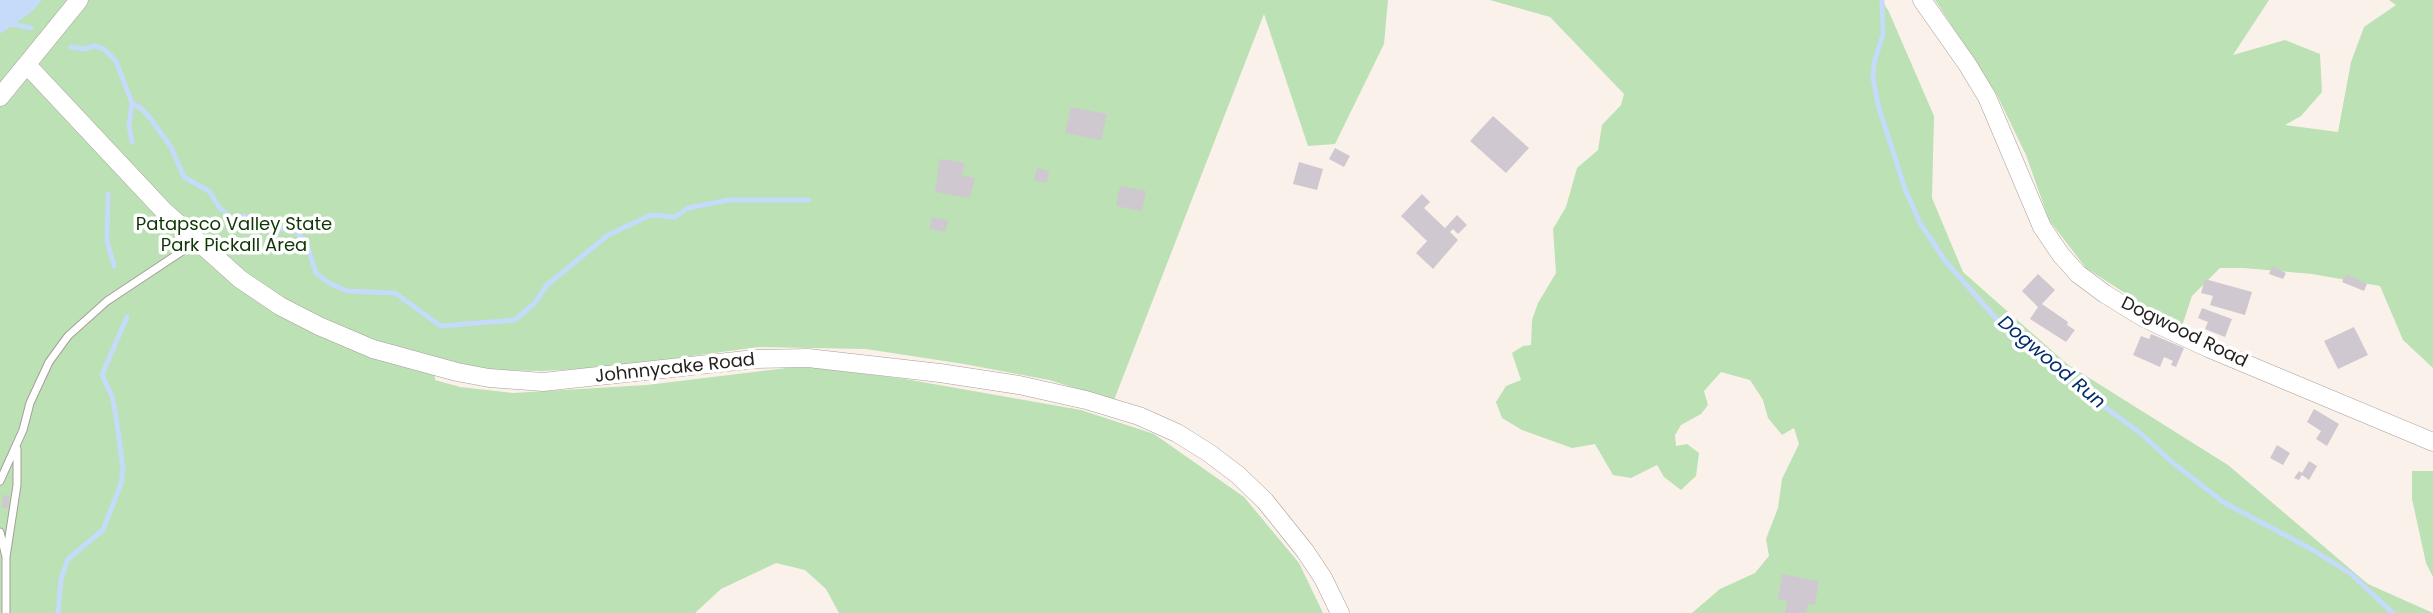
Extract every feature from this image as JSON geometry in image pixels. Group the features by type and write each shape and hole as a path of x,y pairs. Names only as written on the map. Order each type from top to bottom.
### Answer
{"street":[{"path":"0,97 79,0"},
{"name":"Dogwood Road","path":"1922,0 1987,97 2042,227 2078,274 2144,318 2208,348 2433,442"},
{"name":"Johnnycake Road","path":"28,65 163,210 240,279 280,306 318,326 373,349 457,372 489,378 543,382 755,359 808,358 864,363 1019,385 1086,400 1139,416 1177,433 1209,453 1247,484 1265,501 1305,551 1323,578 1340,613"}],"lane":[{"path":"0,481 44,372 68,336 107,301 196,242"},
{"path":"6,613 6,557 17,485 16,445"},
{"path":"0,532 6,557"}],"green space":[{"name":"Patapsco Valley State Park Pickall Area","path":"0,0 1388,0 1384,44 1335,144 1308,146 1264,14 1114,400 1049,380 866,349 759,347 602,368 542,371 488,370 434,359 435,380 460,387 513,393 647,385 803,366 905,379 1081,410 1154,434 1244,497 1299,563 1323,613 839,613 826,589 805,570 776,563 721,589 695,613 0,613"},
{"path":"1490,0 1882,0 1934,116 1932,198 1963,272 2067,364 2228,465 2368,584 2433,613 1692,613 1720,589 1755,573 1769,556 1766,539 1778,508 1782,479 1799,444 1794,428 1782,435 1768,418 1763,400 1750,380 1721,372 1704,391 1708,405 1701,414 1681,425 1675,435 1676,446 1687,444 1699,453 1696,476 1681,490 1664,477 1657,465 1631,478 1613,475 1595,444 1572,448 1522,430 1502,418 1496,402 1506,386 1521,380 1512,353 1523,346 1531,345 1532,320 1538,303 1556,273 1553,229 1566,207 1577,168 1598,150 1602,125 1621,105 1624,94 1550,17"},
{"path":"1935,0 2269,0 2233,55 2285,40 2320,54 2322,92 2301,116 2285,125 2338,132 2351,62 2364,27 2396,5 2389,0 2433,0 2433,368 2403,340 2380,286 2312,274 2220,268 2192,296 2181,329 2086,268 2049,220 2026,155 1997,95"},
{"path":"2412,471 2433,471 2433,577 2426,563 2412,499"}],"water":[{"path":"0,0 42,0 33,11 0,34"}],"building":[{"path":"1071,107 1107,114 1101,140 1065,133"},
{"path":"1493,116 1529,148 1506,173 1470,141"},
{"path":"1335,148 1350,156 1344,167 1329,159"},
{"path":"940,159 965,163 962,175 975,178 970,198 935,192"},
{"path":"1299,162 1323,169 1317,190 1293,184"},
{"path":"1037,168 1049,171 1047,183 1034,180"},
{"path":"1120,186 1146,191 1142,211 1116,206"},
{"path":"1422,194 1430,202 1424,208 1445,228 1457,215 1467,225 1458,234 1453,229 1450,232 1458,240 1433,269 1416,253 1427,241 1401,216"},
{"path":"932,217 948,220 945,232 929,229"},
{"path":"2272,267 2286,273 2283,279 2269,274"},
{"path":"2038,274 2055,290 2042,304 2075,330 2066,342 2030,319 2038,307 2022,291"},
{"path":"2346,274 2367,284 2364,291 2342,282"},
{"path":"2205,279 2252,292 2245,315 2210,305 2213,296 2201,293"},
{"path":"2202,308 2232,319 2225,337 2205,329 2208,322 2198,318"},
{"path":"2354,327 2368,355 2338,369 2324,341"},
{"path":"2151,334 2184,348 2176,367 2171,365 2173,361 2164,357 2160,367 2133,355 2141,336 2149,339"},
{"path":"2314,409 2339,424 2327,446 2316,439 2321,431 2307,422"},
{"path":"2277,445 2290,453 2283,465 2270,458"},
{"path":"2309,461 2317,466 2309,480 2302,475 2299,480 2294,478 2299,471 2302,473"},
{"path":"3,495 9,496 9,508 2,508"},
{"path":"1782,574 1819,581 1815,605 1808,604 1806,613 1785,613 1787,601 1778,599"}],"waterway":[{"name":"Dogwood Run","path":"1882,0 1883,34 1874,63 1873,78 1878,105 1905,189 1920,223 1946,262 2001,324 2066,379 2139,432 2223,502 2313,550 2351,574 2393,613"},
{"path":"0,22 31,28"},
{"path":"71,47 84,49 94,46 104,49 116,61 132,103 150,118 171,147 184,177 210,192 219,207 230,217 244,216 296,232 306,242 316,273 329,283 347,291 395,293 441,326 515,320 535,303 547,285 608,235 651,215 675,217 688,208 728,200 809,200"},
{"path":"132,103 129,126 132,142"},
{"path":"108,194 107,241 114,266"},
{"path":"58,613 61,579 68,559 103,530 121,484 123,469 116,416 112,396 102,375 127,317"}]}
